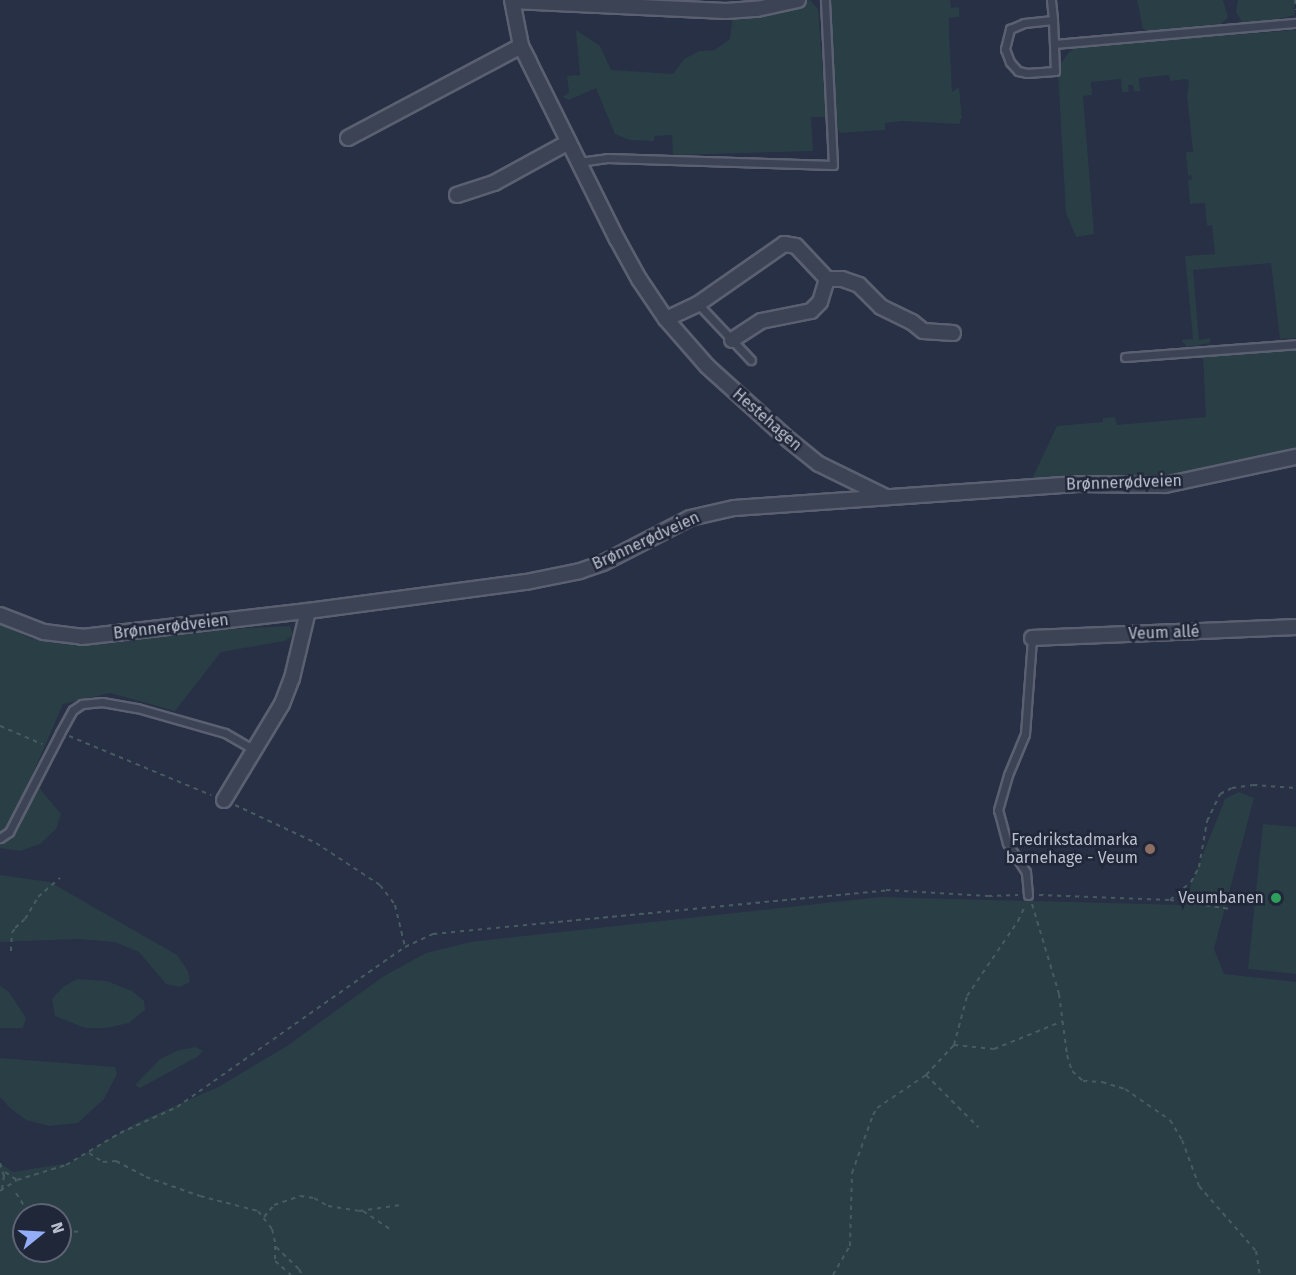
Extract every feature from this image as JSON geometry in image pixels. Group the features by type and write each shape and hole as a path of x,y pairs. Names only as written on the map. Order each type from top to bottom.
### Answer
{"street":[{"name":"Hestehagen","path":"798,0 758,9 726,11 513,1 521,46 633,269 666,319 707,366 789,440 819,464 886,496"},
{"path":"348,138 521,46"},
{"path":"457,195 494,183 569,142"},
{"path":"666,319 698,304 783,244 796,246 827,279 842,279 859,285 881,307 912,322 923,331 953,333"},
{"path":"732,340 761,321 811,311 820,302 827,279"},
{"name":"Brønnerødveien","path":"0,615 44,632 82,637 308,611 526,582 579,571 603,563 672,526 710,512 886,496 1077,484 1165,485 1296,457"},
{"path":"224,800 285,695 308,611"},
{"name":"Veum allé","path":"1032,638 1296,627"}],"lane":[{"path":"579,162 607,158 833,165 825,0"},
{"path":"1051,0 1053,20 1055,71 1027,73 1018,70 1010,62 1005,49 1010,29 1024,23 1053,20"},
{"path":"1054,44 1296,23"},
{"path":"698,304 751,360"},
{"path":"1125,357 1296,344"},
{"path":"1028,895 1026,872 1007,843 998,810 1008,774 1025,734 1032,638"},
{"path":"0,838 9,832 60,733 80,705 102,702 137,708 211,728 235,737 254,750"}],"path":[{"path":"1295,0 1296,10"},
{"path":"0,726 53,748"},
{"path":"60,733 224,800 316,843 380,885 395,905 405,947"},
{"path":"1170,900 1191,882 1198,867 1207,821 1220,794 1232,788 1253,785 1296,788"},
{"path":"11,951 12,933 15,928 25,919 38,897 60,878"},
{"path":"1,1190 17,1180 66,1165 120,1133 177,1107 233,1065 278,1037 405,947 433,934 886,890 978,896 1028,895 1170,900 1230,909"},
{"path":"1028,895 1059,994 1067,1055 1072,1071 1083,1081 1102,1082 1125,1089 1170,1120 1182,1140 1199,1186 1256,1251 1260,1275"},
{"path":"832,1275 850,1246 852,1173 873,1115 877,1108 926,1075 954,1045 967,996 1022,915 1028,895"},
{"path":"954,1045 994,1049 1063,1021"},
{"path":"926,1075 978,1127"},
{"path":"89,1153 103,1162 122,1163 131,1171 200,1196 253,1209 264,1217 273,1232 275,1261 291,1275"},
{"path":"0,1163 3,1170 1,1190"},
{"path":"3,1170 17,1180"},
{"path":"16,1193 22,1203"},
{"path":"264,1217 274,1205 300,1196 314,1198 328,1206 363,1211 401,1205"},
{"path":"363,1211 390,1229"},
{"path":"72,1231 82,1232"},
{"path":"275,1244 302,1275"}],"shaded area":[{"path":"810,0 818,9 826,117 811,117 813,151 673,155 672,135 654,136 654,141 630,140 615,134 596,88 569,100 563,97 569,92 567,76 580,75 576,30 600,46 611,70 673,74 684,59 699,51 715,50 730,39 733,14"},
{"path":"830,0 950,0 951,8 959,7 959,17 949,18 949,31 952,92 959,87 962,119 960,119 960,124 902,121 885,123 885,130 840,133 834,120 827,12"},
{"path":"1137,0 1223,0 1228,17 1221,24 1149,31 1143,29"},
{"path":"1238,0 1294,0 1295,15 1245,27 1236,12"},
{"path":"1296,30 1296,338 1280,339 1271,263 1193,270 1199,340 1210,338 1210,343 1187,347 1181,340 1193,339 1185,256 1215,254 1212,225 1207,226 1205,203 1190,204 1188,180 1192,179 1191,175 1188,176 1186,152 1193,152 1187,96 1189,82 1187,79 1170,81 1169,75 1139,78 1140,91 1134,91 1133,85 1128,85 1129,92 1122,92 1121,79 1091,82 1092,95 1083,96 1094,234 1076,237 1066,213 1058,73 1061,63 1070,51 1078,47"},
{"path":"1296,349 1296,449 1183,479 1100,475 1031,481 1057,426 1103,422 1103,418 1115,417 1117,425 1206,417 1203,356"},
{"path":"0,624 32,639 290,626 293,635 285,641 221,652 175,711 110,693 63,704 31,778 61,814 56,829 40,844 20,851 0,848"},
{"path":"1239,792 1254,798 1214,949 1224,974 1296,982 1296,1275 0,1275 0,1163 13,1172 69,1163 136,1123 218,1087 287,1046 384,976 426,953 470,942 880,897 1183,905 1225,799"},
{"name":"Veumbanen","path":"1263,824 1296,827 1296,974 1248,969"},
{"path":"0,875 50,882 177,955 188,971 190,982 180,987 166,984 139,952 115,942 77,939 0,942"},
{"path":"77,979 107,981 132,991 144,1001 145,1010 129,1023 106,1028 85,1028 55,1016 52,999 63,987"},
{"path":"0,986 9,992 26,1018 23,1028 0,1028"},
{"path":"196,1047 203,1051 197,1057 140,1088 135,1085 160,1059 179,1050"},
{"path":"0,1058 115,1067 117,1074 104,1099 78,1123 49,1126 26,1120 0,1097"}],"place":[{"name":"Fredrikstadmarka barnehage - Veum","path":"1150,849"},
{"name":"Veumbanen","path":"1276,898"}]}
